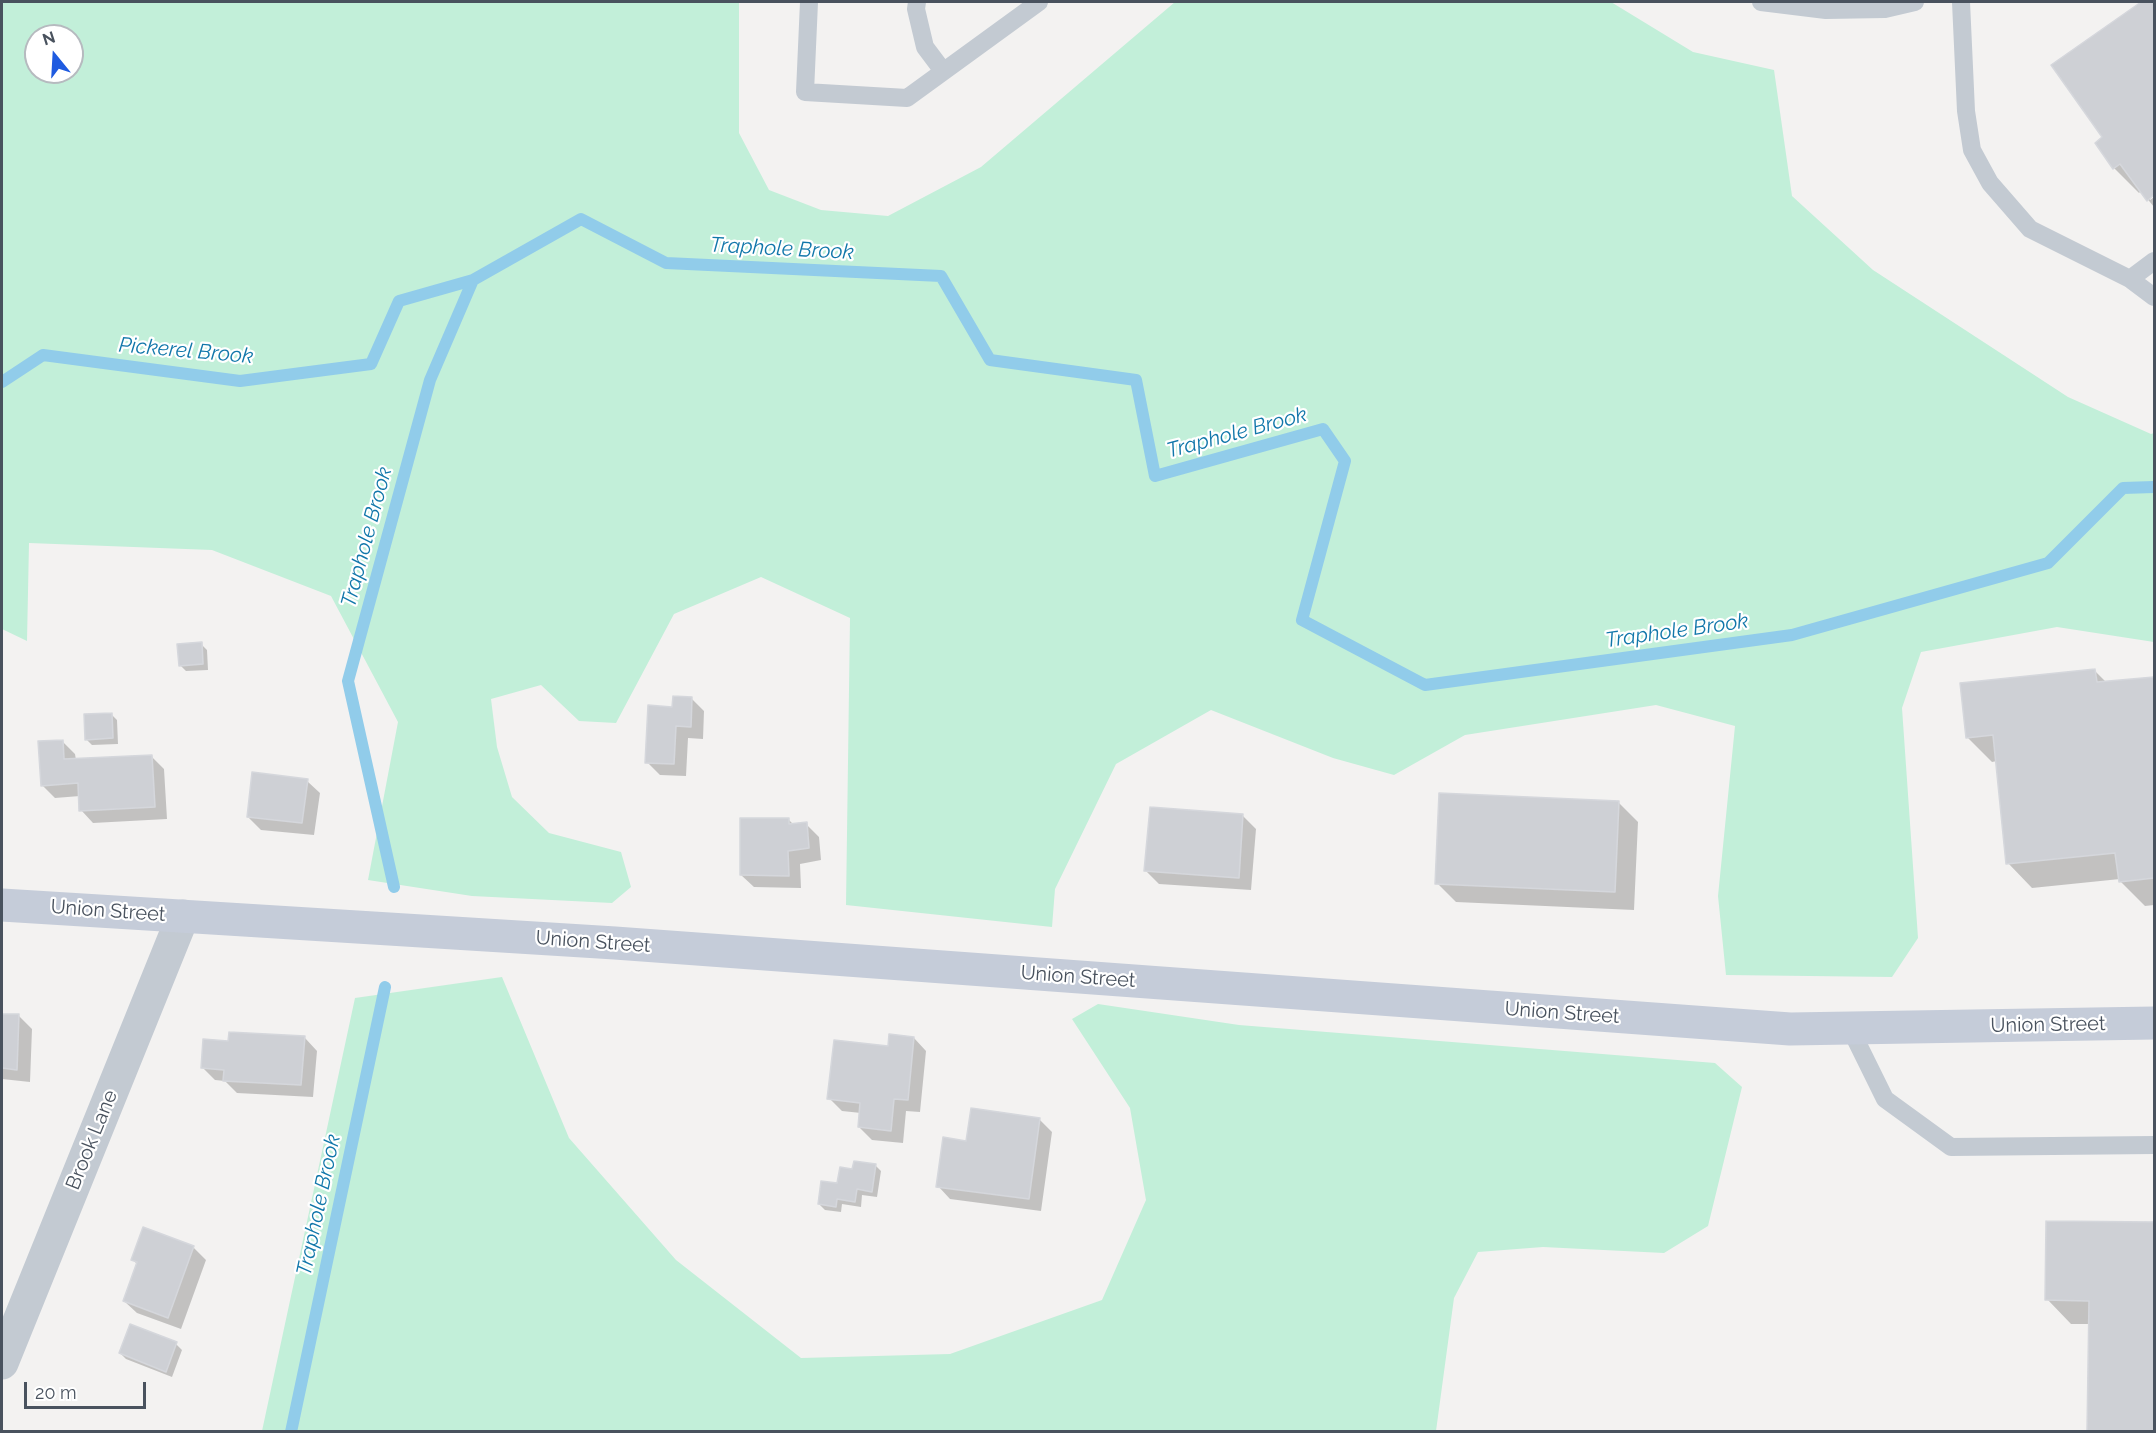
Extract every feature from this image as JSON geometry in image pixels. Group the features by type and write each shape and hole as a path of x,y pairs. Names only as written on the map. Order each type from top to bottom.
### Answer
{"main road":[{"name":"Union Street","path":"2,905 639,945 1778,1029 2154,1023"}],"street":[{"name":"Brook Lane","path":"2,1363 183,916"}],"lane":[{"path":"809,2 805,92 907,98 1039,2"},
{"path":"917,2 916,9 925,47 944,71"},
{"path":"1761,2 1826,10 1885,9 1915,2"},
{"path":"1961,2 1966,111 1972,150 1990,183 2030,229 2130,279 2154,297"},
{"path":"2130,279 2154,261"},
{"path":"1850,1028 1885,1099 1951,1147 2154,1145"}],"green space":[{"path":"2,2 739,2 739,133 769,190 821,210 888,216 981,167 1175,2 1611,2 1693,52 1774,70 1792,196 1873,270 2068,397 2151,434 2154,433 2154,642 2057,627 1921,652 1902,708 1918,938 1892,977 1726,975 1718,896 1735,726 1656,705 1465,735 1394,775 1333,758 1211,710 1116,764 1055,889 1052,927 846,905 850,618 761,577 674,614 616,723 579,721 541,685 491,699 497,747 512,797 549,833 621,852 631,887 612,903 472,896 368,880 398,722 331,596 212,550 29,543 27,641 2,629"},
{"path":"502,977 569,1138 676,1260 801,1358 950,1354 1102,1300 1146,1200 1130,1108 1072,1019 1098,1004 1239,1025 1715,1063 1742,1087 1708,1226 1664,1253 1543,1247 1478,1252 1454,1298 1436,1431 262,1431 355,998"}],"building":[{"path":"2141,2 2154,2 2154,195 2147,201 2120,164 2113,169 2095,143 2102,137 2051,65"},
{"path":"202,642 203,664 179,666 177,644"},
{"path":"2095,669 2097,682 2154,677 2154,878 2119,882 2115,853 2006,864 1993,735 1966,738 1960,683"},
{"path":"673,696 692,697 691,727 676,726 674,764 645,763 648,705 672,707"},
{"path":"112,713 113,738 85,740 84,714"},
{"path":"63,740 64,759 152,755 155,807 79,811 78,783 41,786 38,741"},
{"path":"252,772 308,779 302,823 247,817"},
{"path":"1439,793 1619,801 1615,892 1435,884"},
{"path":"1150,807 1243,814 1239,878 1144,871"},
{"path":"740,818 789,818 789,824 807,822 809,848 788,851 789,876 740,875"},
{"path":"2,1014 19,1014 17,1070 2,1068"},
{"path":"229,1032 305,1036 301,1085 223,1081 224,1070 201,1068 203,1039 228,1041"},
{"path":"889,1034 914,1037 908,1100 894,1099 891,1131 858,1127 860,1103 827,1099 834,1040 888,1046"},
{"path":"971,1108 1040,1118 1029,1199 936,1187 943,1137 966,1141"},
{"path":"854,1161 876,1164 872,1192 857,1189 855,1202 837,1199 836,1207 818,1204 821,1181 837,1183 840,1167 852,1169"},
{"path":"2046,1221 2154,1222 2154,1432 2087,1432 2089,1301 2045,1300"},
{"path":"143,1227 194,1246 168,1318 123,1301 137,1262 131,1260"},
{"path":"130,1324 177,1342 166,1372 119,1353"}],"waterway":[{"name":"Traphole Brook","path":"394,887 348,681 430,380 473,280 581,219 666,263 941,276 990,360 1136,380 1155,476 1323,429 1345,461 1302,620 1425,685 1792,635 2048,563 2123,488 2154,487"},
{"name":"Pickerel Brook","path":"2,382 43,355 240,381 371,364 399,301 473,280"},
{"name":"Traphole Brook","path":"291,1432 385,987"}]}
